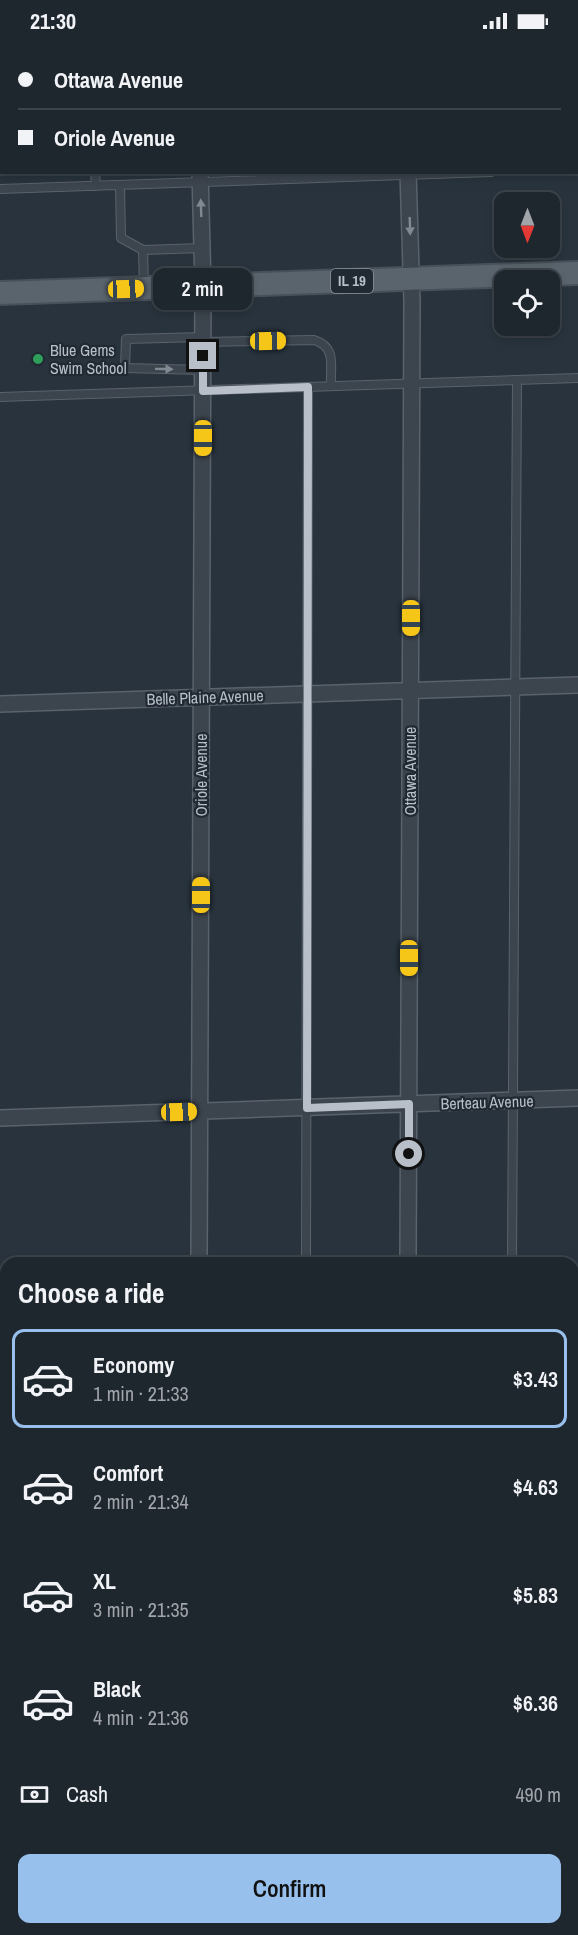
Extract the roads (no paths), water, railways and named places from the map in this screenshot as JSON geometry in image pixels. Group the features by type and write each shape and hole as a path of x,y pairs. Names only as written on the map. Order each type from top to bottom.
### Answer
{"main road":[{"name":"IL 19","path":"0,293 578,273"}],"street":[{"name":"Ottawa Avenue","path":"408,174 412,279 408,1257"},
{"name":"Oriole Avenue","path":"199,1257 203,391 200,177"},
{"name":"Belle Plaine Avenue","path":"0,704 578,685"},
{"name":"Berteau Avenue","path":"0,1118 578,1098"}],"lane":[{"path":"95,174 96,186"},
{"path":"0,189 120,185 200,177 408,174"},
{"path":"120,185 121,238 143,250 202,248"},
{"path":"143,250 144,288"},
{"path":"203,370 125,368 126,339 314,340 323,343 330,350 331,386"},
{"path":"0,397 578,378"},
{"path":"512,1257 517,380"},
{"path":"306,1257 308,387"}],"place":[{"name":"Blue Gems Swim School","path":"38,359"}]}
